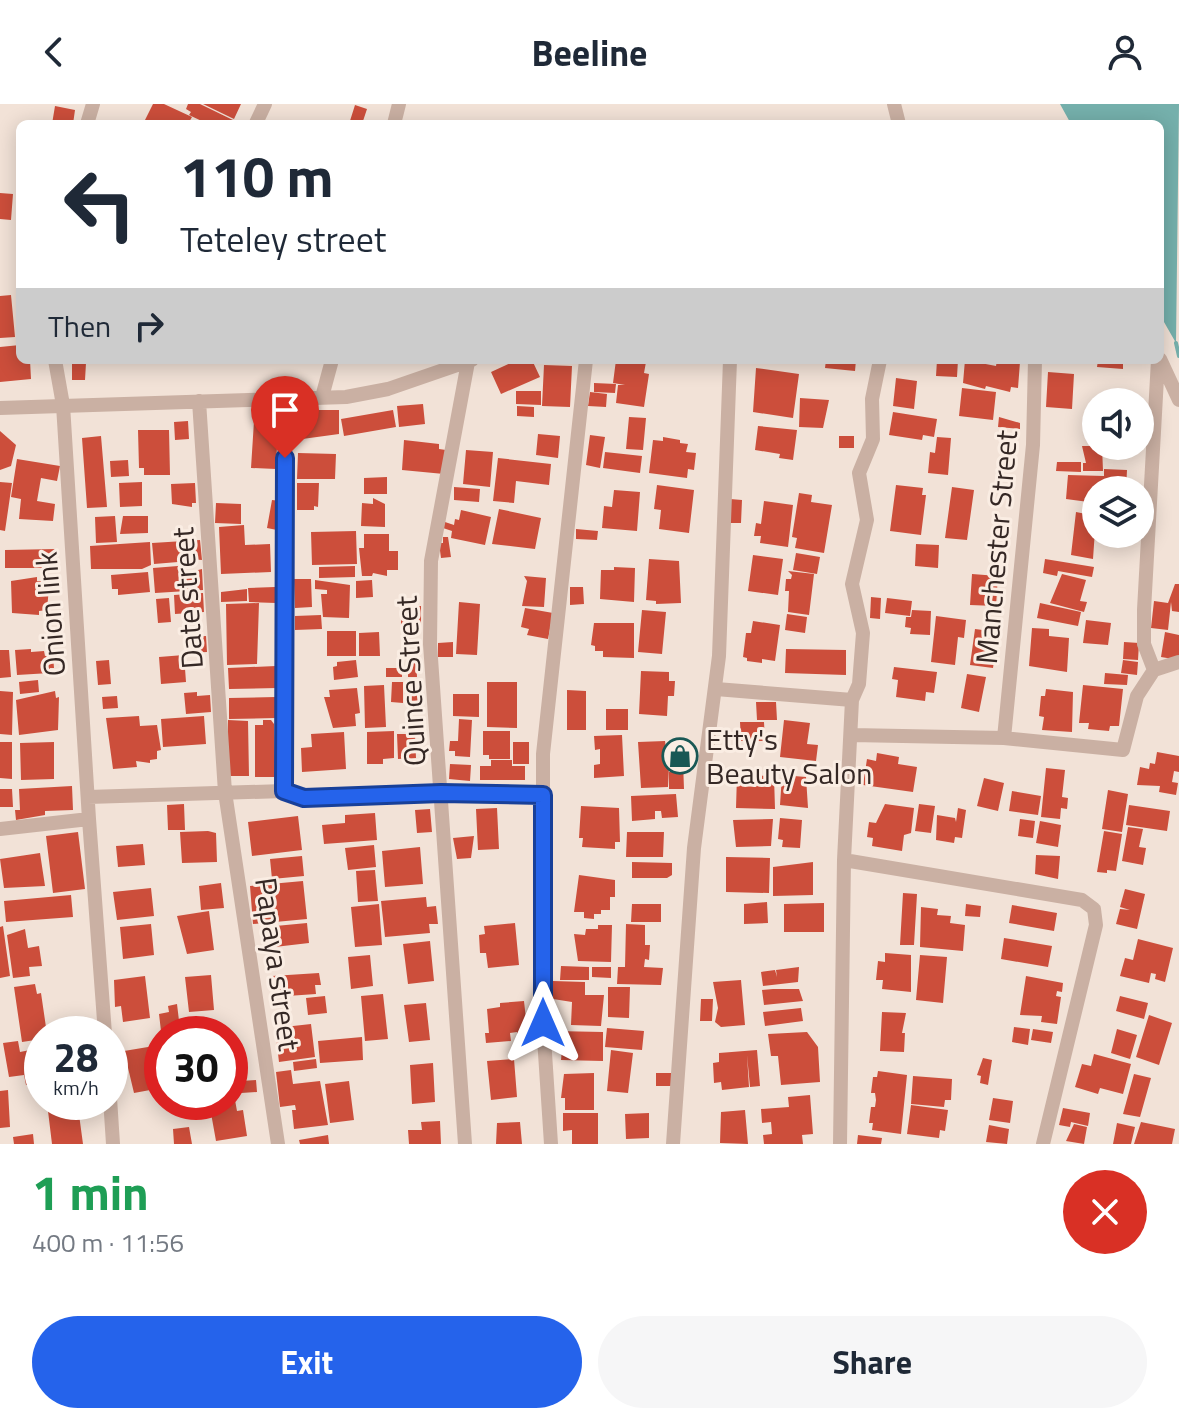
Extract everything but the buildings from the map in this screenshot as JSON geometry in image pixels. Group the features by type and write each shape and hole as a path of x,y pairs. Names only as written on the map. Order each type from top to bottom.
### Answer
{"street":[{"name":"Onion link","path":"56,364 63,405 88,797 82,820 103,1016"},
{"path":"322,397 331,364"},
{"path":"0,408 322,397 388,389 461,364"},
{"name":"Quince Street","path":"465,1144 430,644 431,561 469,364"},
{"path":"551,1144 543,1023 543,754 586,364"},
{"path":"673,1144 694,848 716,689 730,364"},
{"path":"840,1144 844,860 852,700 859,684 863,633 852,584 867,520 859,473 873,439 872,399 879,364"},
{"name":"Manchester Street","path":"1004,738 1033,445 1035,364"},
{"path":"1154,670 1144,644 1144,610 1159,364"},
{"path":"1161,364 1179,400"},
{"path":"284,791 285,398"},
{"name":"Date street","path":"199,401 225,792"},
{"path":"852,735 1004,738 1123,750 1137,696 1154,670 1179,662"},
{"path":"716,689 852,700"},
{"path":"88,797 284,791 304,798 441,793 543,795"},
{"name":"Papaya street","path":"225,792 278,1144"},
{"path":"0,829 82,820"},
{"path":"844,860 1082,900 1094,909 1096,925 1043,1144"},
{"path":"111,1120 113,1144"}],"water":[{"path":"1060,104 1179,104 1176,343 1164,322 1164,120 1069,120"}],"waterway":[{"path":"1176,343 1179,356"}],"place":[{"name":"Etty's Beauty Salon","path":"680,756"}],"route":[{"path":"285,458 284,791 304,798 441,793 543,795 543,1023"}]}
